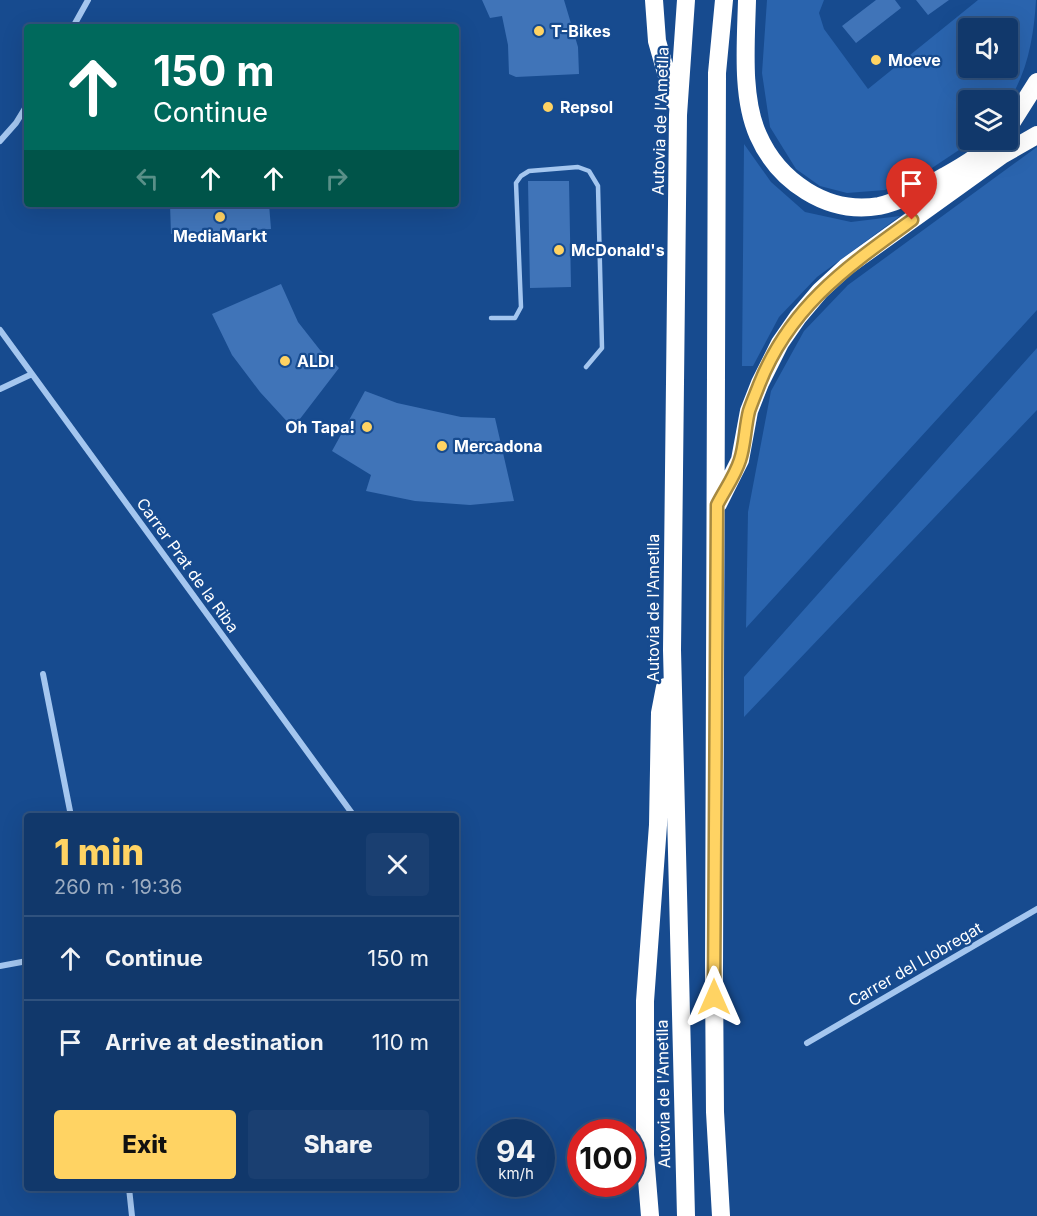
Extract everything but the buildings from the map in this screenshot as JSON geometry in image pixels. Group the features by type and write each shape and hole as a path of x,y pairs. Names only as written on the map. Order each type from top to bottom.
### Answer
{"highway":[{"path":"654,0 657,41 678,115"},
{"name":"Autovia de l'Ametlla","path":"686,0 678,115 672,650 686,1216"},
{"path":"721,1216 715,1112 714,974 717,73 724,0"},
{"path":"747,0 747,89 751,111 758,135 770,156 784,174 801,189 826,201 852,207 877,206 898,200 934,183 984,150"},
{"path":"1018,112 1037,82"},
{"path":"717,505 740,460 749,411 760,383 780,343 820,291 846,267 1021,142 1037,135"},
{"path":"650,1216 645,1155 645,1001 658,825 660,713 672,650"}],"street":[{"path":"75,24 88,0"},
{"path":"0,141 24,110"},
{"name":"Carrer Prat de la Riba","path":"0,330 352,813"},
{"path":"0,389 32,374"},
{"path":"43,674 70,813"},
{"name":"Carrer del Llobregat","path":"807,1043 1037,909"},
{"path":"0,966 24,961"},
{"path":"129,1191 132,1216"}],"lane":[{"path":"491,318 515,318 521,307 516,183 529,171 578,167 589,171 598,186 602,348 585,367"}],"shaded area":[{"path":"767,0 824,0 819,13 824,29 868,89 978,0 1036,0 1029,53 1015,90 958,90 959,150 929,170 885,190 847,193 820,186 796,169 770,127 762,73"},
{"path":"744,144 771,182 805,212 851,222 900,216 817,277 779,317 753,366 742,366"},
{"path":"1037,147 1037,310 746,628 748,512 771,391 804,331 848,285"},
{"path":"1037,348 1037,410 744,717 744,677"}],"place":[{"name":"T-Bikes","path":"539,31"},
{"name":"Moeve","path":"876,60"},
{"name":"Repsol","path":"548,107"},
{"name":"MediaMarkt","path":"220,217"},
{"name":"McDonald's","path":"559,250"},
{"name":"ALDI","path":"285,361"},
{"name":"Oh Tapa!","path":"367,427"},
{"name":"Mercadona","path":"442,446"}],"route":[{"path":"714,997 717,505 740,460 749,411 780,343 820,291 846,267 912,220"}]}
